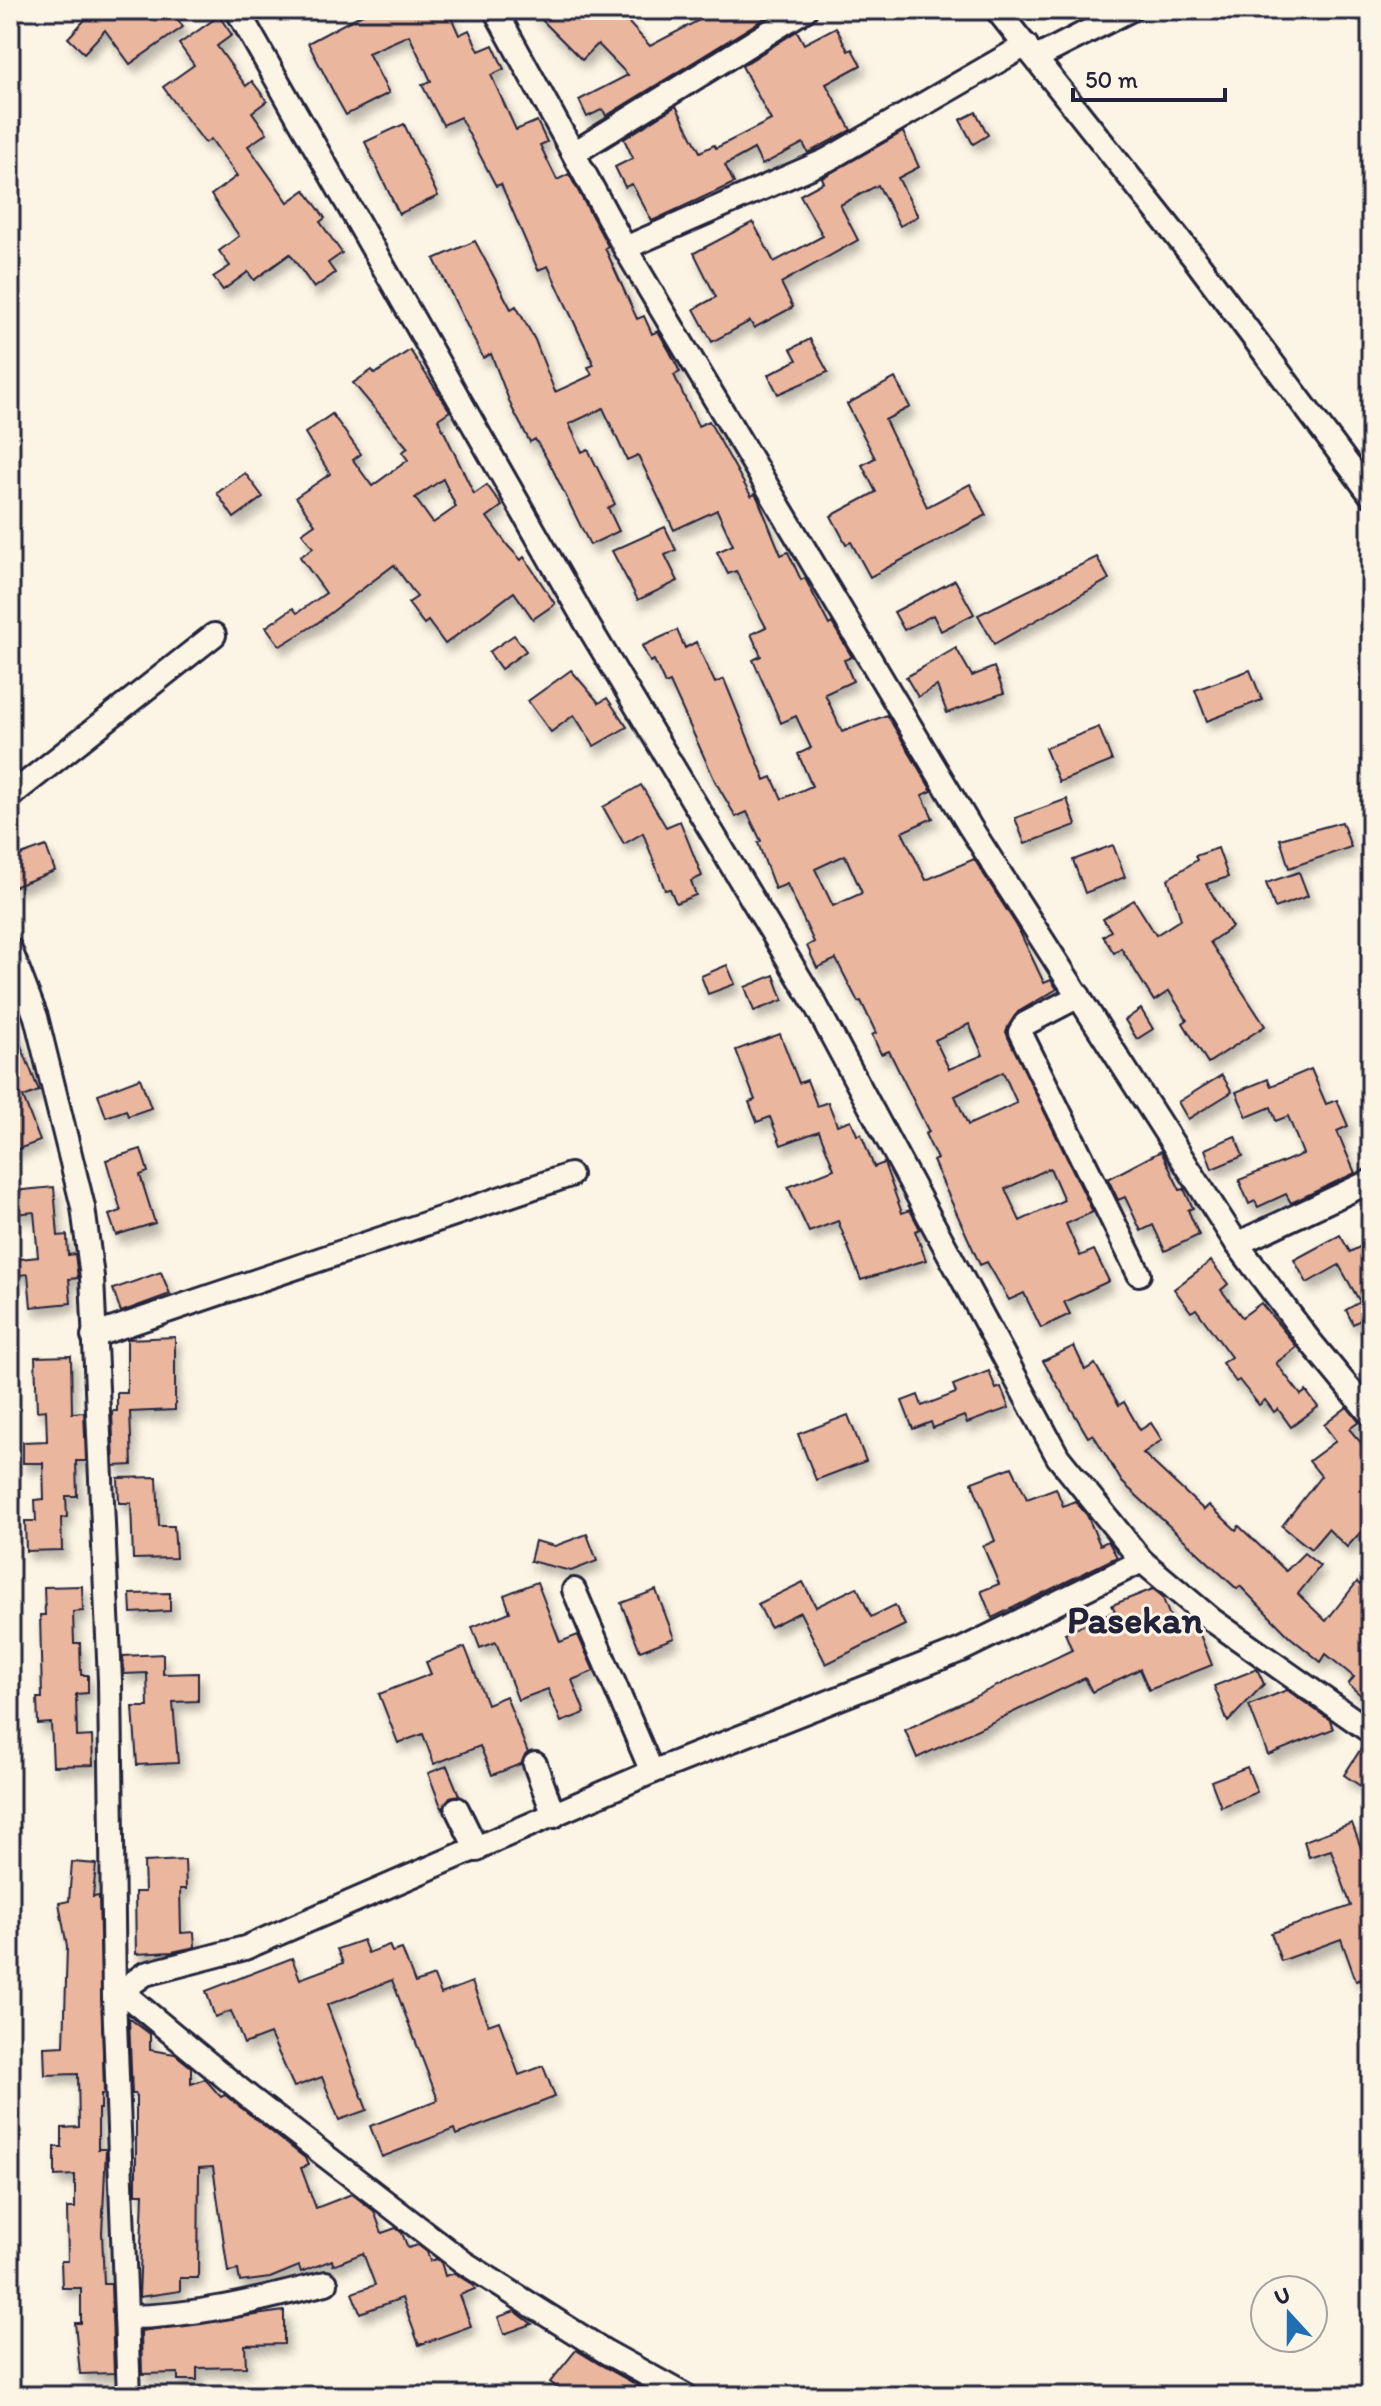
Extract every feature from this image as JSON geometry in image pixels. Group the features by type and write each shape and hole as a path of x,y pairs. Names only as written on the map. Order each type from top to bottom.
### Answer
{"street":[{"path":"237,10 587,624 815,1004 1058,1457 1142,1561 1212,1620 1371,1732"},
{"path":"495,10 625,248 962,813 1237,1244 1309,1340 1371,1415"},
{"path":"574,153 805,10"},
{"path":"997,10 1023,51 1194,258 1371,495"},
{"path":"625,248 827,160 1023,51 1130,10"},
{"path":"10,796 214,635"},
{"path":"10,949 36,1017 83,1207 92,1277 110,1681 129,2396"},
{"path":"1079,996 1025,1024 1020,1032 1139,1274"},
{"path":"93,1336 570,1175"},
{"path":"1237,1244 1371,1181"},
{"path":"118,1994 145,1974 236,1951 477,1850 652,1772 961,1650 1142,1561"},
{"path":"574,1590 652,1772"},
{"path":"535,1764 554,1816"},
{"path":"457,1809 477,1850"},
{"path":"118,1994 463,2262 606,2352 686,2396"},
{"path":"126,2317 182,2315 326,2283"}],"building":[{"path":"94,10 171,10 183,27 130,64 105,30 84,53 68,38"},
{"path":"370,10 448,10 459,35 469,30 479,51 493,45 504,69 491,75 516,130 537,121 547,142 540,145 557,180 569,174 608,246 605,248 637,319 644,316 652,334 658,331 670,352 680,372 674,375 698,426 709,421 751,496 755,494 758,499 781,555 788,552 801,580 805,578 829,625 832,623 852,657 844,660 853,681 825,694 842,732 887,715 932,791 922,795 933,818 902,832 926,880 974,859 1017,926 1044,983 1051,980 1057,989 1018,1012 1006,1032 1093,1212 1066,1224 1080,1256 1094,1250 1109,1281 1064,1302 1070,1314 1041,1328 1024,1293 1009,1300 987,1262 980,1265 933,1161 937,1159 925,1134 929,1132 889,1051 881,1054 872,1035 876,1033 861,1001 858,1002 836,959 817,968 807,946 814,942 787,884 775,889 758,843 761,841 747,812 736,817 715,781 670,682 665,684 654,660 650,662 642,646 677,630 685,648 696,642 715,683 724,679 765,780 772,777 782,799 812,786 798,754 811,748 796,716 781,723 753,660 761,656 751,634 766,627 736,571 728,574 717,552 733,545 717,510 674,530 638,455 627,460 603,408 569,424 582,452 588,449 615,504 608,508 619,531 590,545 550,464 535,439 530,442 512,408 491,354 483,358 434,259 475,241 511,309 516,306 535,340 555,392 592,375 588,367 594,365 548,266 538,270 501,184 496,186 460,117 443,125 422,85 431,81 409,35 368,53 389,93 346,115 308,43","holes":["845,855 862,893 833,906 815,869","969,1024 983,1055 949,1069 935,1040","1003,1072 1017,1103 968,1125 955,1096","1050,1168 1064,1200 1020,1221 1005,1189"]},
{"path":"532,10 617,10 650,46 707,16 703,10 778,10 606,116 603,109 587,117 579,100 628,75 598,44 582,60"},
{"path":"219,16 232,35 217,46 246,86 252,81 267,101 252,112 267,133 248,146 288,202 305,190 325,218 320,222 342,253 328,263 335,273 314,288 290,254 254,280 248,272 223,290 213,277 230,266 219,251 239,236 211,195 237,176 211,139 205,143 163,87 194,65 179,44"},
{"path":"836,27 848,51 852,49 861,65 826,84 851,130 808,153 803,143 762,165 754,149 725,165 734,183 652,221 632,184 625,187 615,167 633,158 624,139 676,106 700,152 714,145 716,148 771,120 742,66 797,31 804,44"},
{"path":"976,112 988,135 973,144 960,120"},
{"path":"404,124 438,196 399,214 365,142"},
{"path":"903,132 919,167 898,178 918,216 900,226 878,185 840,205 858,240 781,283 793,307 754,328 750,321 712,342 694,309 716,297 694,253 753,222 774,262 823,236 800,195 824,182 822,178"},
{"path":"810,339 828,372 778,394 768,375 797,360 791,349"},
{"path":"410,350 450,411 438,419 474,494 487,485 502,506 487,517 508,546 521,560 524,557 555,604 533,619 514,592 445,644 428,621 424,624 408,603 417,597 394,565 316,624 280,646 266,627 293,608 297,613 326,593 300,557 313,548 302,533 315,524 296,497 330,474 305,433 332,414 361,454 353,460 372,486 408,460 402,452 408,448 353,383 372,370 375,374","holes":["443,479 456,507 433,523 415,498"]},
{"path":"895,378 910,407 885,420 927,507 970,484 986,515 870,577 851,542 846,544 831,516 876,492 862,465 875,458 847,404"},
{"path":"245,473 263,497 234,518 217,493"},
{"path":"665,527 676,550 665,555 678,581 638,600 612,551"},
{"path":"1097,557 1109,579 994,644 978,615"},
{"path":"955,580 974,614 941,631 933,615 904,630 894,612"},
{"path":"514,635 526,651 501,669 489,652"},
{"path":"956,648 972,676 994,667 1004,693 947,713 937,686 918,697 906,677"},
{"path":"571,670 599,703 607,698 627,727 594,746 574,715 551,732 528,701"},
{"path":"1250,670 1262,700 1207,721 1195,690"},
{"path":"1099,727 1112,761 1059,782 1045,748"},
{"path":"641,785 666,827 680,821 702,876 691,881 696,895 676,903 670,889 665,890 643,833 624,844 603,807"},
{"path":"1067,799 1076,825 1025,844 1015,818"},
{"path":"1342,822 1351,847 1289,868 1280,839"},
{"path":"1113,845 1125,877 1085,893 1073,860"},
{"path":"46,846 55,871 13,887 10,859"},
{"path":"1218,848 1228,877 1206,884 1232,927 1210,942 1265,1026 1208,1063 1183,1023 1187,1020 1169,991 1154,1001 1121,948 1114,953 1103,936 1111,931 1103,919 1134,900 1156,935 1181,919 1168,879 1197,860 1195,856"},
{"path":"1299,872 1308,896 1275,908 1266,883"},
{"path":"727,965 735,984 708,994 701,976"},
{"path":"774,975 783,1000 754,1011 745,987"},
{"path":"1141,1009 1153,1029 1137,1039 1125,1020"},
{"path":"10,1018 39,1091 23,1097 40,1141 10,1152"},
{"path":"780,1034 799,1083 807,1080 817,1106 828,1102 837,1125 851,1120 857,1135 861,1134 874,1167 884,1163 902,1213 910,1210 920,1229 915,1231 926,1260 861,1280 838,1221 809,1232 788,1187 834,1169 819,1131 781,1145 770,1117 757,1122 749,1102 755,1100 736,1050"},
{"path":"1311,1069 1326,1104 1337,1100 1348,1126 1337,1131 1355,1173 1291,1203 1286,1194 1258,1207 1255,1201 1249,1204 1239,1180 1303,1154 1288,1116 1276,1121 1271,1107 1247,1117 1236,1092 1268,1079 1271,1086"},
{"path":"1222,1075 1232,1092 1188,1119 1178,1102"},
{"path":"140,1078 151,1108 128,1116 126,1110 106,1117 98,1094"},
{"path":"1235,1136 1243,1156 1212,1169 1205,1149"},
{"path":"141,1149 148,1172 140,1175 155,1223 116,1235 109,1215 121,1211 106,1160"},
{"path":"1161,1151 1180,1190 1184,1189 1193,1208 1188,1210 1199,1235 1165,1251 1153,1225 1141,1231 1125,1197 1118,1200 1108,1179"},
{"path":"54,1187 58,1236 67,1235 68,1255 75,1254 78,1278 69,1279 71,1303 31,1307 28,1274 10,1276 10,1260 38,1257 34,1212 15,1214 13,1191"},
{"path":"1340,1235 1350,1252 1371,1241 1371,1323 1367,1316 1353,1324 1346,1310 1360,1302 1339,1265 1307,1283 1294,1260"},
{"path":"1211,1261 1228,1284 1221,1290 1242,1317 1261,1303 1297,1347 1276,1363 1301,1395 1306,1391 1318,1407 1291,1427 1278,1409 1274,1412 1265,1400 1259,1405 1239,1380 1236,1382 1222,1363 1231,1357 1196,1309 1191,1312 1174,1289"},
{"path":"161,1272 170,1294 121,1312 113,1289"},
{"path":"175,1337 175,1410 130,1412 132,1465 114,1466 112,1411 117,1411 117,1393 127,1393 127,1339"},
{"path":"1074,1346 1085,1370 1095,1364 1119,1405 1124,1402 1140,1430 1151,1423 1162,1440 1143,1453 1204,1510 1209,1505 1236,1530 1239,1526 1286,1571 1304,1553 1320,1566 1298,1594 1326,1621 1357,1582 1360,1585 1371,1573 1371,1691 1364,1698 1348,1684 1354,1677 1326,1654 1321,1662 1290,1637 1240,1586 1237,1589 1122,1482 1093,1434 1088,1437 1043,1361"},
{"path":"71,1356 72,1413 84,1412 86,1461 76,1461 77,1496 66,1496 67,1517 61,1518 62,1550 26,1551 25,1521 36,1521 35,1500 44,1499 43,1463 23,1463 23,1442 47,1441 46,1410 37,1411 35,1357"},
{"path":"989,1371 996,1389 1001,1387 1009,1408 967,1423 964,1416 933,1428 931,1422 913,1429 902,1401 918,1395 922,1406 956,1393 953,1385"},
{"path":"1347,1407 1359,1422 1349,1429 1371,1454 1371,1521 1347,1547 1328,1529 1311,1549 1282,1526 1321,1476 1309,1461 1336,1441 1324,1425"},
{"path":"848,1415 866,1461 816,1480 798,1434"},
{"path":"1012,1467 1027,1499 1056,1488 1063,1506 1075,1501 1087,1515 1100,1545 1108,1541 1117,1557 992,1618 981,1591 999,1584 983,1546 995,1541 972,1482"},
{"path":"157,1477 159,1526 174,1526 176,1558 133,1559 131,1503 119,1503 118,1478"},
{"path":"587,1534 597,1561 571,1571 530,1561 535,1541 555,1546"},
{"path":"537,1582 560,1642 578,1635 594,1671 572,1680 585,1713 561,1722 548,1689 518,1700 496,1642 480,1648 472,1627 510,1612 504,1595"},
{"path":"803,1582 816,1607 857,1587 871,1617 895,1605 905,1625 826,1664 800,1612 770,1627 758,1604"},
{"path":"82,1586 83,1611 73,1612 74,1643 80,1643 81,1675 88,1675 88,1693 76,1694 77,1737 92,1736 93,1765 53,1766 51,1723 38,1724 37,1698 42,1698 40,1615 45,1615 44,1587"},
{"path":"1153,1589 1162,1596 1177,1635 1197,1627 1212,1665 1149,1690 1140,1669 1092,1692 1085,1678 917,1758 905,1730 1072,1650 1065,1633 1115,1611 1112,1605"},
{"path":"656,1590 674,1638 640,1651 621,1603"},
{"path":"170,1593 170,1611 131,1613 130,1594"},
{"path":"465,1647 487,1704 506,1696 528,1753 521,1764 492,1775 480,1746 434,1764 423,1734 398,1743 379,1694 431,1674 426,1662"},
{"path":"163,1654 163,1674 198,1673 198,1701 173,1702 178,1763 137,1765 133,1707 148,1707 147,1673 124,1674 123,1656"},
{"path":"1257,1669 1264,1684 1228,1722 1214,1686"},
{"path":"1287,1690 1330,1720 1333,1729 1268,1755 1249,1705"},
{"path":"1364,1744 1371,1746 1371,1793 1344,1775"},
{"path":"447,1766 459,1795 450,1797 442,1809 428,1773"},
{"path":"1247,1767 1257,1792 1221,1807 1211,1781"},
{"path":"1352,1823 1366,1862 1371,1861 1371,1976 1356,1981 1341,1939 1281,1961 1271,1933 1351,1906 1331,1850 1309,1857 1304,1841"},
{"path":"185,1860 186,1889 180,1889 181,1933 194,1932 195,1947 136,1954 135,1892 145,1892 144,1862"},
{"path":"72,1862 96,1864 93,1897 99,1896 104,2094 101,2094 101,2109 98,2109 98,2149 106,2149 102,2233 104,2284 111,2284 114,2373 80,2374 75,2323 81,2323 81,2288 62,2288 61,2261 68,2261 67,2208 75,2208 75,2175 55,2176 55,2147 62,2147 62,2128 79,2127 78,2074 45,2075 44,2047 64,2046 67,1947 59,1903 69,1901"},
{"path":"363,1940 368,1953 389,1945 392,1952 402,1949 415,1983 434,1976 441,1994 472,1982 488,2025 499,2021 519,2075 543,2066 555,2097 456,2135 454,2129 382,2157 370,2126 438,2100 392,1980 327,2005 367,2110 339,2120 322,2077 294,2087 270,2034 244,2044 231,2011 215,2017 206,1991 292,1958 300,1979 343,1963 337,1949"},
{"path":"129,2018 150,2034 150,2050 175,2054 191,2067 191,2084 205,2079 221,2097 225,2095 305,2158 308,2165 301,2168 316,2208 352,2194 374,2211 382,2233 396,2228 402,2233 408,2248 418,2245 427,2252 430,2261 436,2259 441,2262 445,2276 454,2273 473,2285 475,2289 460,2295 471,2326 419,2345 402,2298 360,2313 352,2293 375,2285 363,2253 333,2265 332,2260 301,2272 299,2266 270,2278 240,2282 238,2270 228,2272 213,2167 199,2168 198,2278 180,2278 180,2291 139,2297 143,2194 136,2194 136,2094 132,2094"},
{"path":"284,2311 284,2344 245,2345 246,2367 197,2368 197,2380 178,2380 178,2373 142,2374 141,2331"},
{"path":"515,2311 532,2324 504,2334 498,2317"},
{"path":"576,2350 657,2396 568,2396 550,2382"}],"district":[{"name":"Pasekan","path":"1135,1620"}]}
